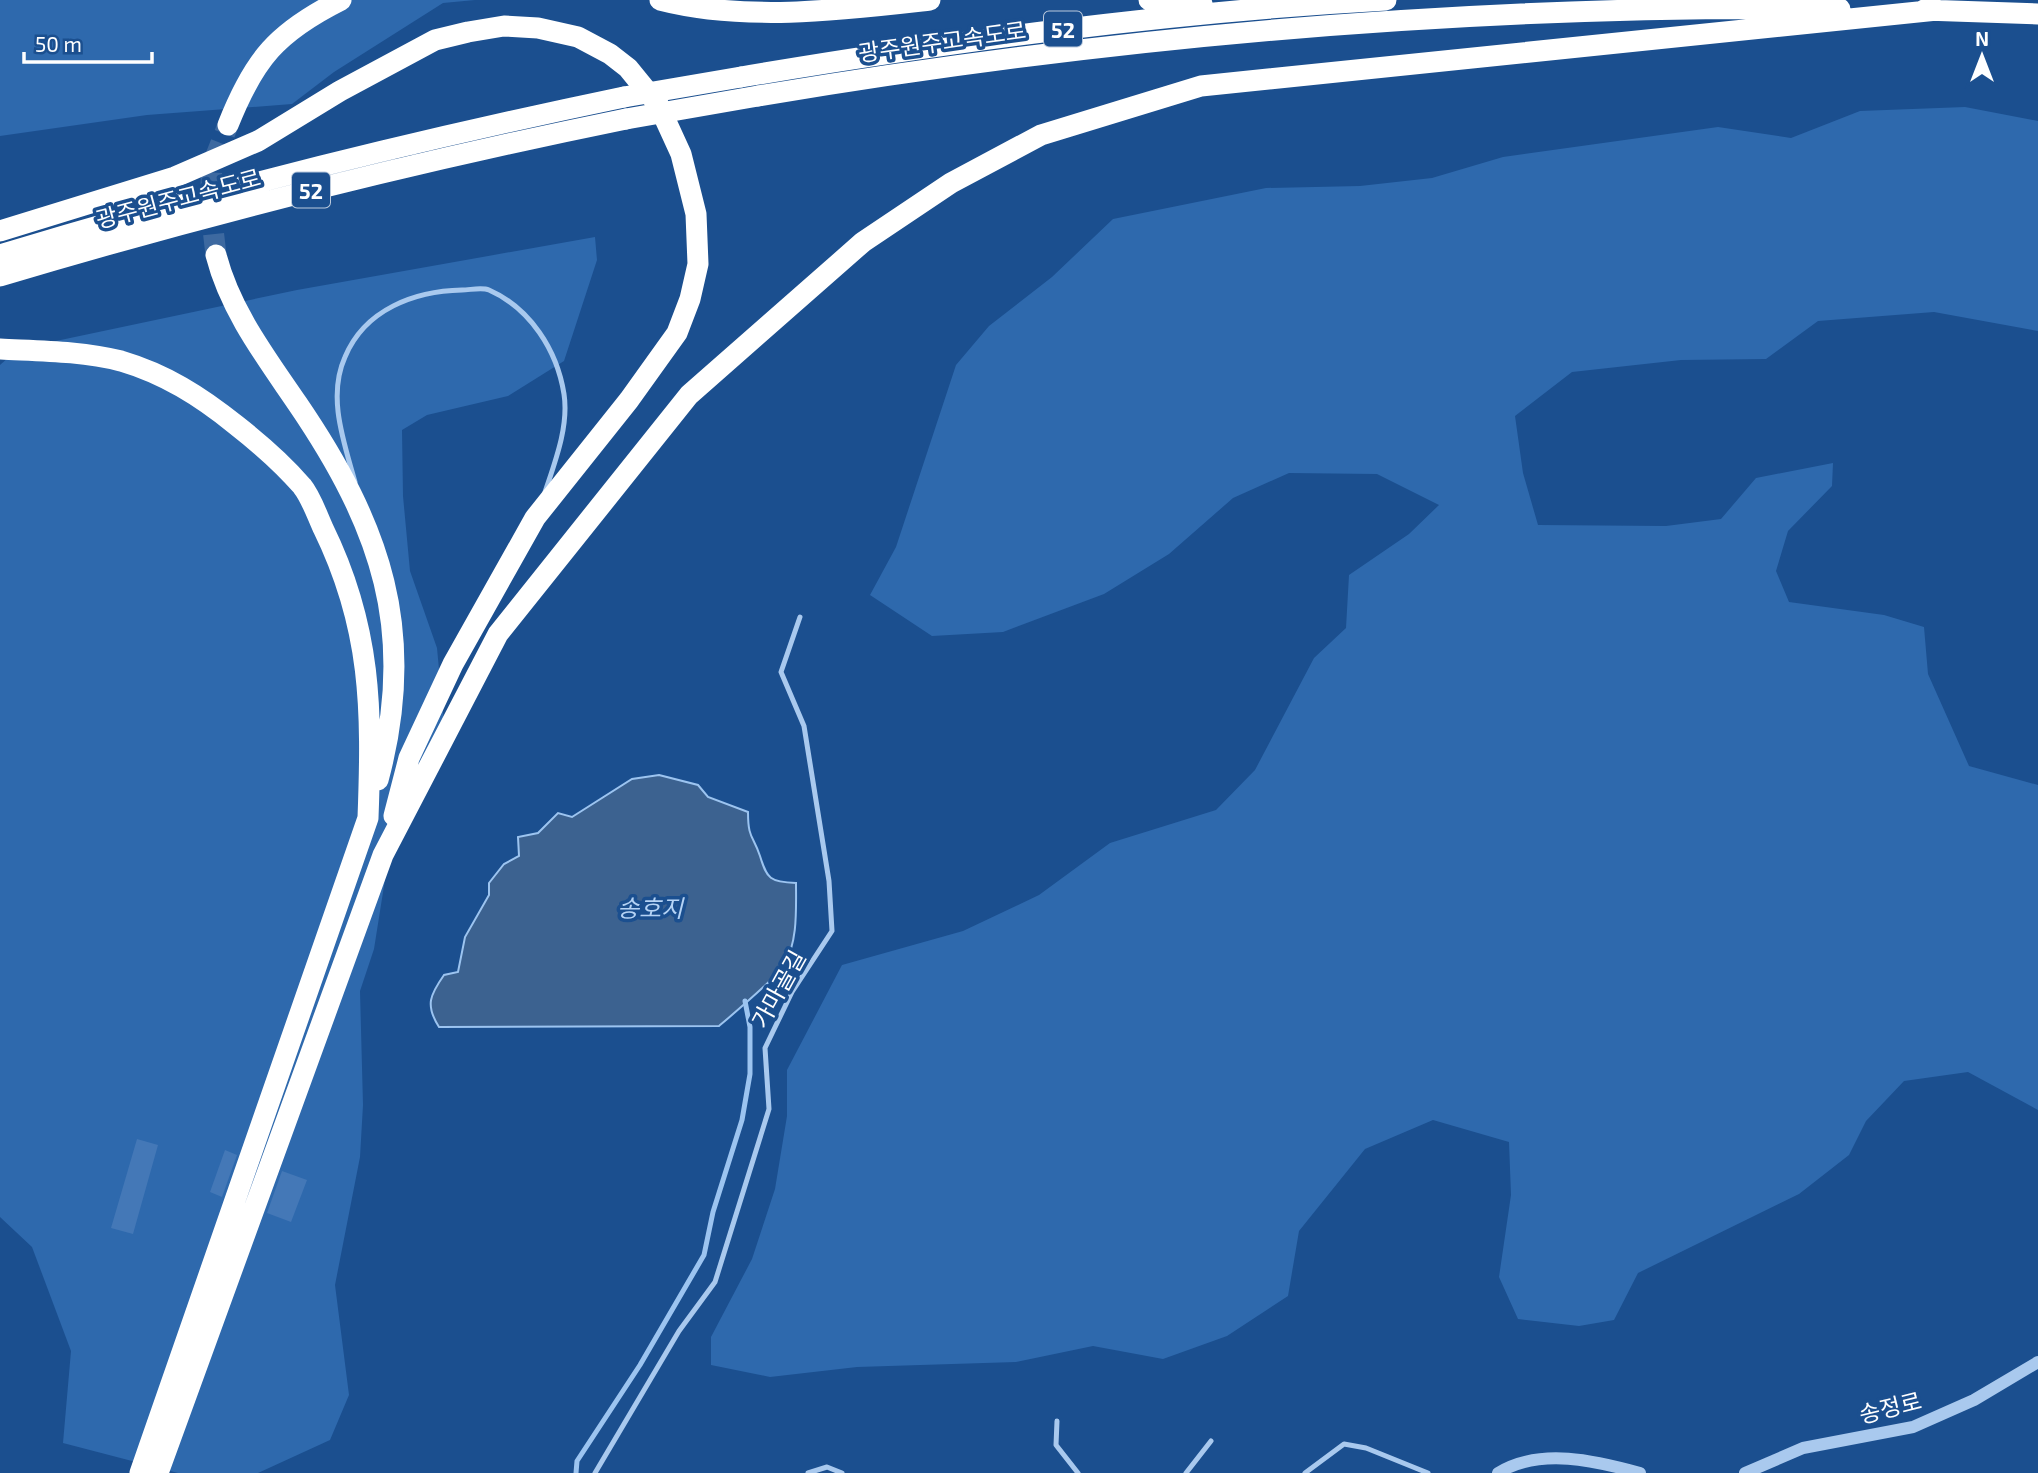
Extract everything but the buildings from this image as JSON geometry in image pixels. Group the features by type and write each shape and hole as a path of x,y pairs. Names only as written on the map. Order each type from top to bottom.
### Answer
{"highway":[{"path":"228,125 244,84 265,54 288,30 341,0"},
{"path":"660,0 734,12 852,8 930,0"},
{"path":"1149,0 1259,9"},
{"name":"광주원주고속도로","path":"0,276 185,223 741,77 1008,35 1259,9 1386,0"},
{"name":"광주원주고속도로","path":"0,255 140,212 303,169 625,108 758,96 988,60 1302,28 1591,13 1801,8 2038,14"},
{"path":"383,855 498,634 690,395 863,242 951,183 1041,135 1201,86 1937,10"},
{"path":"0,231 176,177 233,152 435,40 504,26 538,28 578,37 610,54 639,80 659,106 681,154 696,214 698,264 690,299 677,333 629,400 535,518 453,664 409,758 383,855 158,1473"},
{"path":"140,1473 368,818 388,744 394,678 387,595 379,554 365,519 322,442 224,289 216,255"},
{"path":"0,349 86,355 119,361 164,376 204,399 242,429 304,488 338,558 362,636 371,722 368,818"}],"street":[{"name":"송정로","path":"1745,1473 1803,1448 1913,1427 1974,1400 2038,1362"},
{"path":"1498,1473 1510,1465 1553,1457 1640,1473"}],"lane":[{"path":"365,519 338,419 339,388 345,357 364,328 387,307 434,290 487,289 531,320 551,352 564,395 560,443 535,518"},
{"name":"가마골길","path":"595,1473 679,1331 715,1282 769,1109 765,1048 792,992 832,932 828,881 804,726 781,672 800,617"},
{"path":"1057,1421 1056,1446 1078,1473"},
{"path":"1186,1473 1211,1441"},
{"path":"1305,1473 1344,1444 1366,1448 1428,1473"},
{"path":"808,1473 827,1467 842,1473"}],"shaded area":[{"path":"0,0 475,0 443,3 334,72 292,104 147,115 0,136"},
{"path":"1965,107 2038,121 2038,331 1934,312 1818,321 1766,359 1681,360 1572,372 1515,416 1523,473 1538,525 1666,526 1721,519 1756,478 1833,463 1832,486 1788,531 1776,571 1789,602 1884,615 1924,627 1928,674 1969,766 2038,785 2038,1110 1968,1072 1904,1081 1866,1121 1849,1155 1799,1194 1638,1273 1614,1320 1579,1326 1518,1319 1499,1277 1511,1195 1509,1142 1433,1120 1365,1149 1299,1231 1288,1296 1227,1336 1163,1359 1093,1346 1016,1362 857,1367 770,1377 711,1365 711,1337 752,1259 775,1189 787,1116 787,1070 842,965 963,931 1039,895 1110,843 1216,810 1255,770 1314,658 1346,628 1349,575 1409,534 1439,505 1377,474 1289,473 1233,498 1169,554 1104,594 1003,632 932,636 870,595 896,547 956,365 989,326 1052,277 1113,219 1266,188 1360,186 1432,178 1503,157 1718,127 1791,138 1860,111"},
{"path":"595,237 597,260 564,361 508,396 427,415 402,430 403,496 410,571 437,648 445,733 387,867 374,949 360,991 363,1105 360,1157 335,1285 349,1395 330,1440 258,1473 178,1473 63,1443 71,1351 32,1247 0,1217 0,365 18,349 297,290"}],"water":[{"name":"송호지","path":"659,775 698,785 708,797 748,812 750,832 765,870 775,880 796,883 794,936 789,956 780,971 719,1026 439,1027 431,1006 435,988 444,975 458,972 465,937 489,895 489,883 504,864 519,856 518,837 538,833 558,813 572,817 632,779"}],"waterway":[{"path":"576,1473 577,1461 640,1365 704,1255 713,1212 742,1120 750,1074 750,1027 745,1001"}],"tunnel":[{"path":"216,255 210,203 212,166 228,125"}]}
